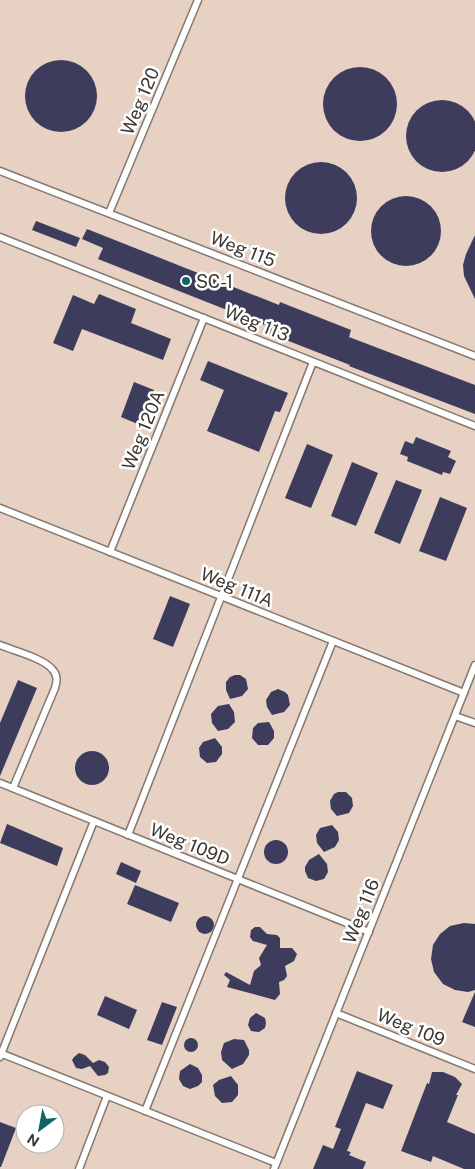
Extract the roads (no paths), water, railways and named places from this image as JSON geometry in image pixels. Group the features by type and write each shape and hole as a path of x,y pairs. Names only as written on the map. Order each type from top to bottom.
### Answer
{"lane":[{"name":"Weg 120","path":"109,213 198,0"},
{"name":"Weg 115","path":"0,170 475,356"},
{"name":"Weg 113","path":"0,237 475,426"},
{"name":"Weg 120A","path":"110,552 204,318"},
{"path":"128,835 313,362"},
{"name":"Weg 111A","path":"0,508 464,693"},
{"path":"145,1111 333,641"},
{"path":"0,645 45,663 53,669 57,679 55,688 13,788"},
{"name":"Weg 116","path":"275,1166 475,665"},
{"path":"455,716 475,724"},
{"name":"Weg 109D","path":"0,783 369,932"},
{"path":"94,821 1,1055 145,1111 275,1166"},
{"name":"Weg 109","path":"336,1012 475,1069"},
{"path":"79,1169 107,1096"}],"place":[{"name":"SC-1","path":"186,281"}]}
